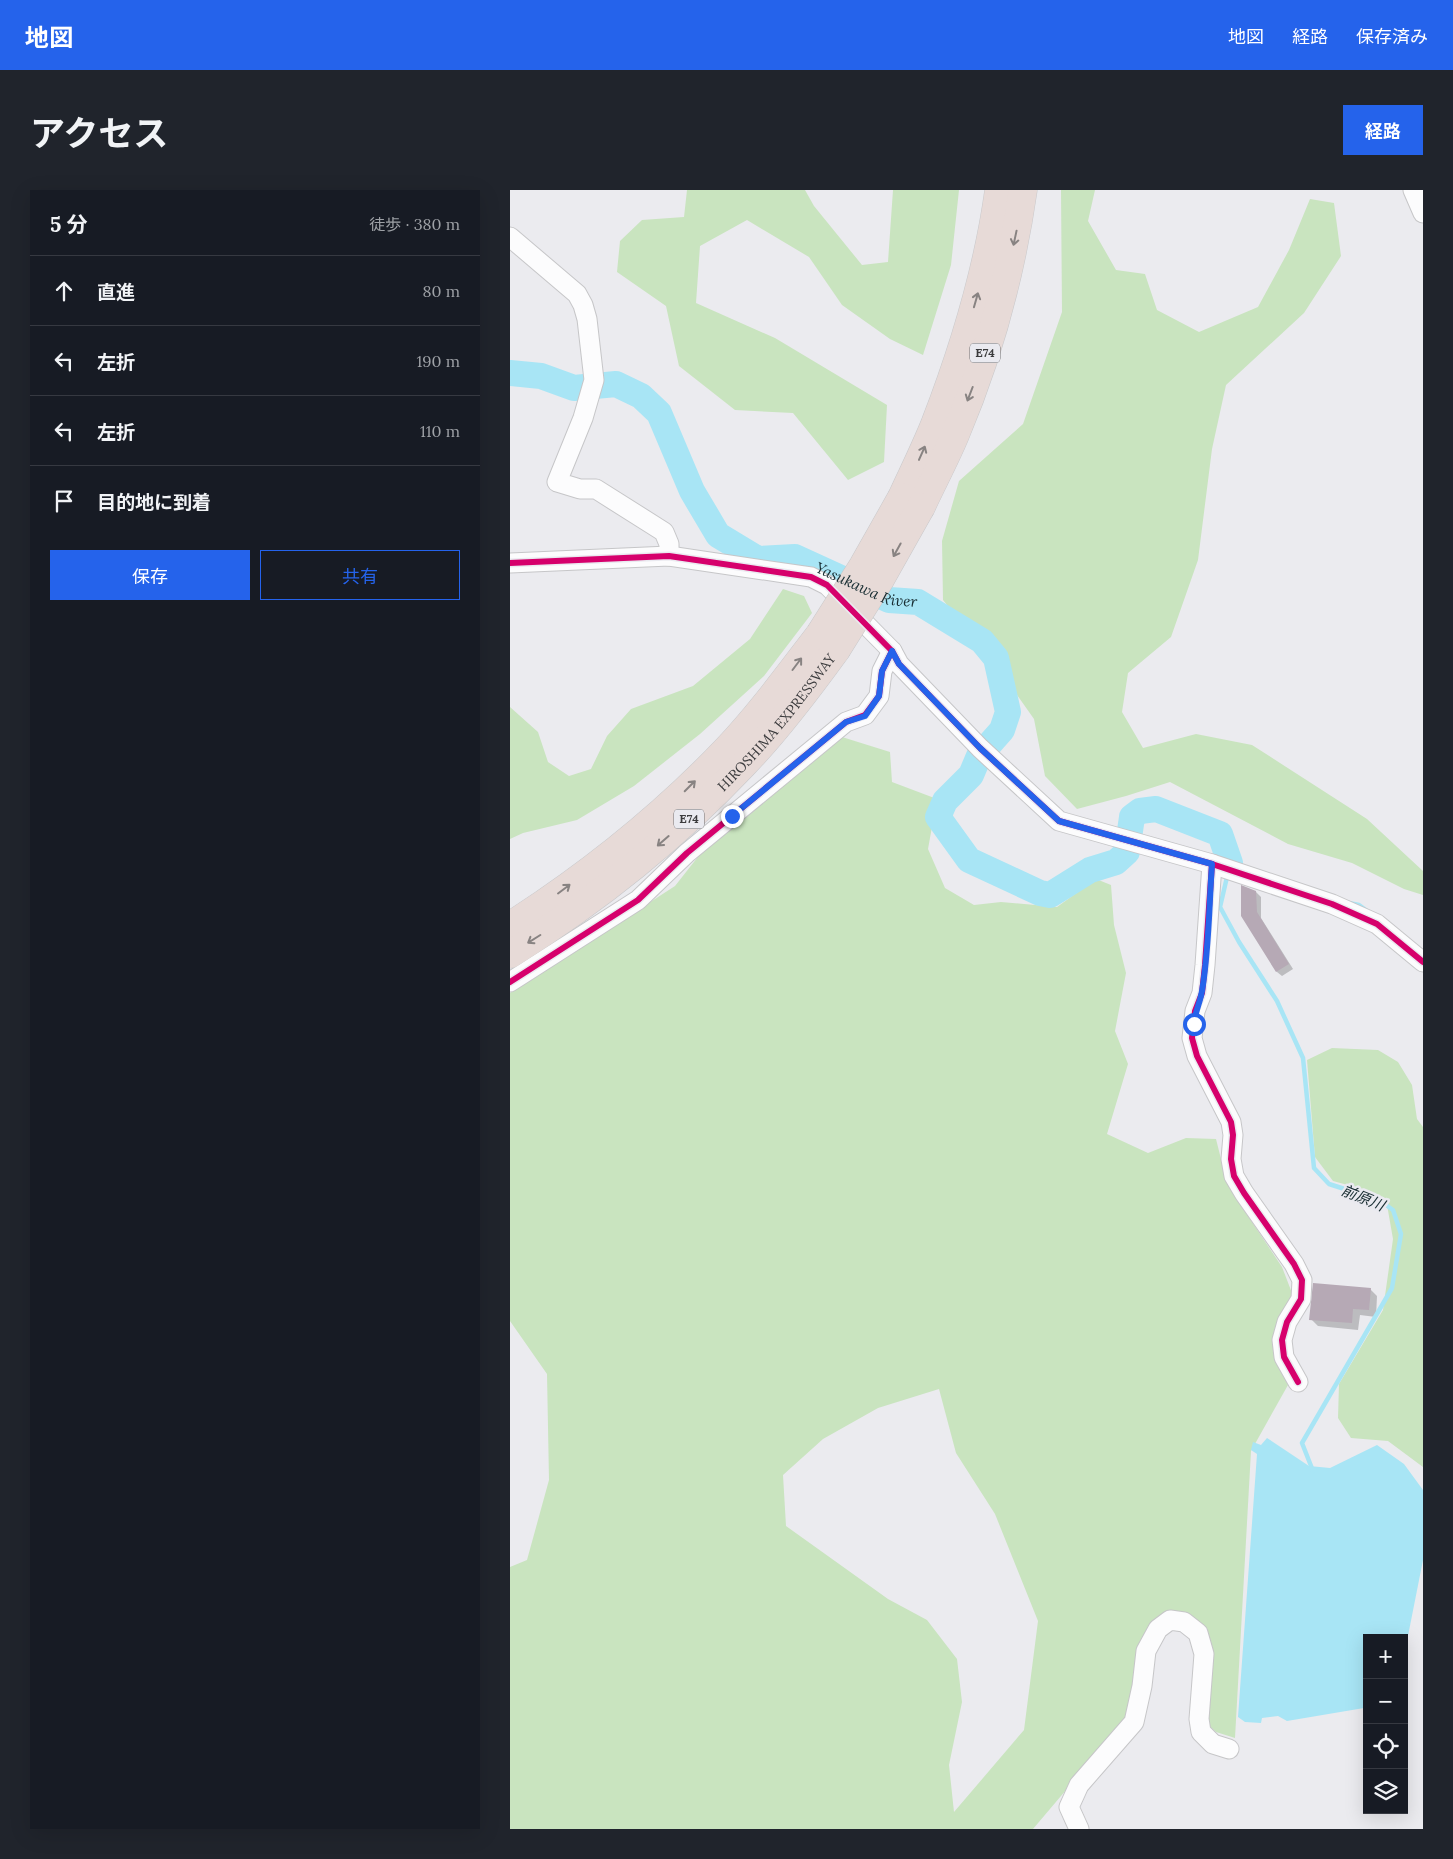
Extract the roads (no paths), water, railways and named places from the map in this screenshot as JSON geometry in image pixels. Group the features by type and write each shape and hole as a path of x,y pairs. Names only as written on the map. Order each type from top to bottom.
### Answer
{"highway":[{"name":"HIROSHIMA EXPRESSWAY","path":"510,926 540,908 610,855 676,799 739,734 775,693 828,642 881,578 911,502 934,426 961,352 982,280 999,190"},
{"name":"HIROSHIMA EXPRESSWAY","path":"911,502 954,436 983,360 1005,284 1023,190"},
{"name":"HIROSHIMA EXPRESSWAY","path":"510,954 553,927 626,873 692,816 744,765 793,708 828,642"}],"street":[{"path":"1412,190 1423,213"},
{"path":"510,237 577,294 583,304 587,319 593,385 583,418 557,482 580,489 596,489 664,532 669,544 669,556"},
{"path":"510,563 669,556 811,577 827,586 892,651 899,664 984,750 1059,821 1212,864 1332,904 1376,924 1423,962"},
{"path":"510,982 638,900 687,853 846,722 865,716 879,696 882,671 892,651"},
{"path":"1212,864 1202,993 1195,1011 1192,1038 1197,1056 1230,1122 1233,1135 1231,1159 1234,1176 1294,1264 1302,1280 1301,1299 1287,1322 1282,1340 1284,1357 1298,1382"},
{"path":"1079,1829 1069,1807 1079,1785 1134,1722 1142,1686 1146,1651 1158,1629 1170,1620 1184,1622 1198,1633 1204,1654 1199,1719 1201,1732 1213,1744 1229,1749"}],"water":[{"path":"1267,1438 1309,1466 1330,1468 1377,1445 1404,1464 1423,1490 1423,1560 1408,1636 1408,1634 1363,1634 1363,1708 1287,1721 1278,1716 1262,1718 1261,1723 1245,1722 1238,1717 1257,1454 1251,1450 1253,1442 1261,1445"}],"waterway":[{"name":"Yasukawa River","path":"510,373 541,376 574,388 616,384 641,396 659,413 692,491 718,535 758,559 795,557 889,600 918,602 982,641 996,658 1008,712 1002,730 979,756 971,775 945,801 938,817 969,860 1040,893 1050,895 1090,870 1116,862 1127,852 1132,817 1140,811 1156,809 1220,834 1230,863"},
{"name":"前原川","path":"1227,877 1220,907 1239,942 1277,1001 1303,1058 1314,1168 1329,1184 1379,1200 1393,1210 1401,1234 1392,1288 1302,1443 1313,1471"},
{"path":"1349,903 1359,905 1367,911"}]}
